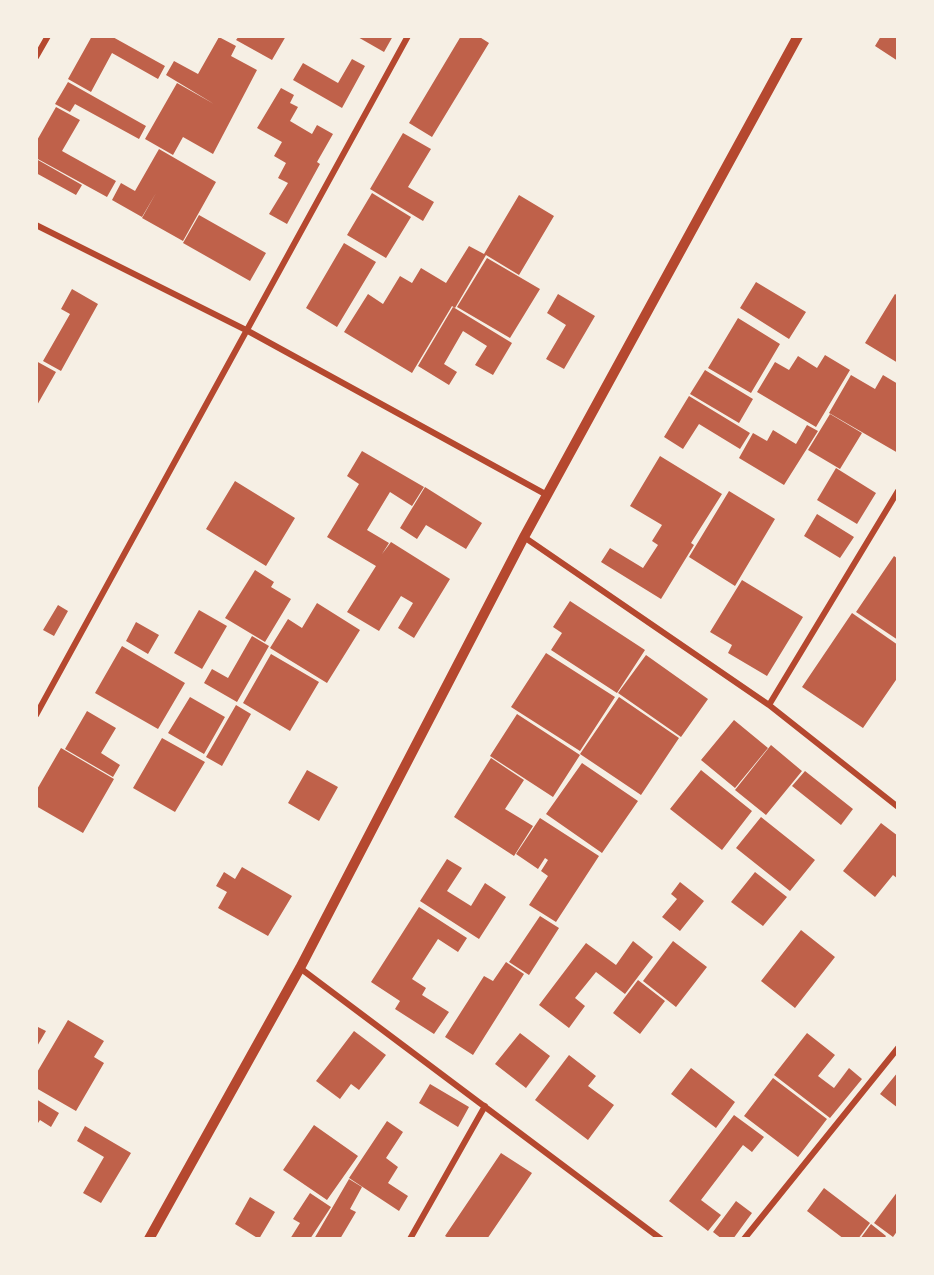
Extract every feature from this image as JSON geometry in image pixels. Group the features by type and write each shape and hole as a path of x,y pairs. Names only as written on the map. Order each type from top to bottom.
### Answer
{"street":[{"path":"36,57 48,36"},
{"path":"36,715 408,36"},
{"path":"150,1239 300,968 524,537 798,36"},
{"path":"36,225 248,331 548,495"},
{"path":"769,705 898,491"},
{"path":"524,537 769,705 898,807"},
{"path":"300,968 661,1239"},
{"path":"744,1239 898,1047"},
{"path":"410,1239 485,1106"}],"building":[{"path":"92,36 111,36 165,66 158,79 112,53 91,92 68,79"},
{"path":"239,36 286,36 272,60 236,40"},
{"path":"356,36 393,36 384,52"},
{"path":"461,36 478,36 489,43 432,137 409,123"},
{"path":"881,36 898,36 898,61 875,46"},
{"path":"219,37 236,46 231,56 257,70 213,154 183,137 173,155 145,139 177,83 214,104 166,75 174,61 198,74"},
{"path":"352,59 365,66 342,108 293,80 303,63 338,83"},
{"path":"68,82 146,126 139,139 75,104 70,112 55,104"},
{"path":"281,88 294,95 290,103 298,107 290,121 312,134 317,125 333,134 317,162 320,164 287,224 269,214 288,183 278,178 286,163 274,156 282,142 257,128"},
{"path":"56,107 80,120 62,151 116,181 107,197 36,158 36,142"},
{"path":"403,133 431,149 408,187 434,202 423,221 370,189"},
{"path":"159,149 216,182 183,241 142,218 156,193 142,217 112,200 121,183 135,191"},
{"path":"38,160 82,185 76,195 36,173"},
{"path":"372,193 411,217 386,258 347,235"},
{"path":"519,195 554,216 519,275 486,255 455,308 452,306 412,373 344,332 368,294 383,304 400,276 412,283 421,268 446,283 469,246 484,254"},
{"path":"199,215 266,253 250,281 183,243"},
{"path":"344,243 376,262 337,327 306,308"},
{"path":"487,258 540,289 510,338 457,307"},
{"path":"756,282 806,312 789,339 740,308"},
{"path":"72,289 98,304 61,371 43,361 70,314 61,309"},
{"path":"558,294 595,316 564,369 546,359 566,325 547,313"},
{"path":"895,294 898,296 898,363 865,343"},
{"path":"453,307 512,343 493,375 475,365 487,346 463,331 444,364 457,372 449,385 418,366"},
{"path":"738,318 780,344 751,393 708,368"},
{"path":"825,355 850,370 816,427 757,392 775,362 789,370 798,356 817,368"},
{"path":"36,361 56,372 36,407"},
{"path":"705,370 753,399 739,423 690,394"},
{"path":"851,375 875,389 883,375 898,384 898,453 829,413"},
{"path":"689,396 750,433 740,449 699,424 683,449 664,437"},
{"path":"830,414 862,433 840,469 808,450"},
{"path":"807,425 818,431 784,485 739,458 753,433 767,441 773,430 796,444"},
{"path":"362,451 424,487 412,506 390,492 367,530 389,543 382,554 391,542 450,579 414,638 398,628 413,603 401,596 379,631 347,612 376,566 327,537 359,484 347,476"},
{"path":"660,456 722,494 691,543 694,545 661,599 601,562 610,548 643,568 658,545 652,541 662,525 630,506"},
{"path":"836,468 876,493 857,524 817,500"},
{"path":"235,481 295,518 266,566 206,529"},
{"path":"425,487 482,523 466,549 426,525 417,539 400,528"},
{"path":"729,491 775,519 735,586 689,557"},
{"path":"817,514 854,537 840,558 804,536"},
{"path":"894,556 898,559 898,640 856,612"},
{"path":"255,570 274,582 271,587 291,599 265,642 225,618"},
{"path":"742,580 803,617 767,676 728,653 732,645 710,632"},
{"path":"570,601 645,650 617,693 551,650 562,633 553,627"},
{"path":"317,603 360,630 327,683 270,648 288,619 302,628"},
{"path":"58,605 68,611 54,636 43,630"},
{"path":"199,610 227,626 202,669 174,653"},
{"path":"852,613 898,645 898,677 863,728 802,687"},
{"path":"136,622 159,635 148,654 126,641"},
{"path":"252,636 269,646 237,702 204,683 212,669 228,678"},
{"path":"122,646 185,683 158,729 95,693"},
{"path":"546,653 615,697 580,751 511,707"},
{"path":"271,654 319,682 290,731 243,703"},
{"path":"646,655 708,699 681,737 618,693"},
{"path":"190,697 225,717 204,754 168,733"},
{"path":"619,697 679,738 641,795 580,754"},
{"path":"236,705 251,714 222,766 206,757"},
{"path":"87,711 116,728 101,753 120,765 113,777 65,749"},
{"path":"517,714 580,755 553,797 490,756"},
{"path":"734,720 768,748 735,788 701,760"},
{"path":"162,738 205,762 175,812 133,788"},
{"path":"771,745 802,771 766,815 735,790"},
{"path":"61,748 114,779 83,833 36,806 36,791"},
{"path":"491,758 524,780 505,809 533,826 514,856 454,817"},
{"path":"582,763 638,801 602,853 546,814"},
{"path":"307,770 338,787 319,821 288,803"},
{"path":"701,770 752,811 722,850 670,809"},
{"path":"805,771 853,809 841,825 792,786"},
{"path":"761,817 815,860 790,891 736,848"},
{"path":"540,818 599,856 556,922 529,905 548,876 541,871 548,860 545,858 538,869 516,854"},
{"path":"881,823 898,836 898,879 893,875 875,897 843,871"},
{"path":"447,859 462,868 447,891 471,906 485,883 506,897 479,939 420,901"},
{"path":"242,867 292,896 268,936 218,908 227,892 216,886 224,872 235,879"},
{"path":"755,872 787,897 763,926 731,902"},
{"path":"680,882 704,901 680,931 662,917 677,899 671,894"},
{"path":"419,907 467,938 458,952 438,939 412,979 426,988 422,995 449,1012 434,1034 395,1009 400,1001 371,982"},
{"path":"540,916 559,928 529,975 509,962"},
{"path":"801,930 835,957 795,1008 761,981"},
{"path":"633,941 653,957 625,994 596,972 575,998 585,1006 569,1028 539,1005 586,943 616,965"},
{"path":"673,941 707,967 676,1007 643,981"},
{"path":"506,962 524,974 473,1055 445,1037 484,976 493,981"},
{"path":"638,980 665,1001 640,1034 613,1013"},
{"path":"68,1020 104,1041 94,1057 104,1063 76,1111 36,1088 36,1074"},
{"path":"36,1026 46,1031 36,1048"},
{"path":"354,1031 386,1055 359,1090 351,1084 340,1099 316,1081"},
{"path":"520,1033 550,1056 526,1088 495,1064"},
{"path":"807,1033 835,1055 818,1076 834,1088 849,1068 862,1079 830,1118 774,1075"},
{"path":"569,1055 596,1076 588,1086 614,1105 588,1140 535,1100"},
{"path":"691,1068 735,1102 716,1128 671,1094"},
{"path":"898,1072 898,1108 880,1094"},
{"path":"773,1078 827,1119 798,1157 744,1116"},
{"path":"430,1084 469,1107 458,1127 419,1103"},
{"path":"36,1099 59,1113 51,1127 40,1120 36,1126"},
{"path":"734,1115 764,1137 752,1152 743,1145 701,1200 721,1215 708,1231 669,1201"},
{"path":"387,1121 403,1132 386,1158 398,1167 388,1183 408,1196 399,1211 349,1178"},
{"path":"314,1125 358,1156 327,1200 283,1170"},
{"path":"85,1126 131,1153 101,1203 83,1193 104,1157 77,1141"},
{"path":"501,1153 532,1173 487,1239 450,1239 445,1236"},
{"path":"349,1179 362,1187 350,1209 356,1212 340,1239 314,1239"},
{"path":"824,1188 870,1223 858,1239 844,1239 807,1211"},
{"path":"898,1191 898,1230 893,1237 874,1223"},
{"path":"310,1193 331,1207 310,1239 290,1239 300,1223 293,1219"},
{"path":"250,1197 275,1212 259,1239 235,1224"},
{"path":"736,1201 752,1213 733,1239 722,1239 713,1232"},
{"path":"871,1224 886,1236 884,1239 860,1239"}]}
